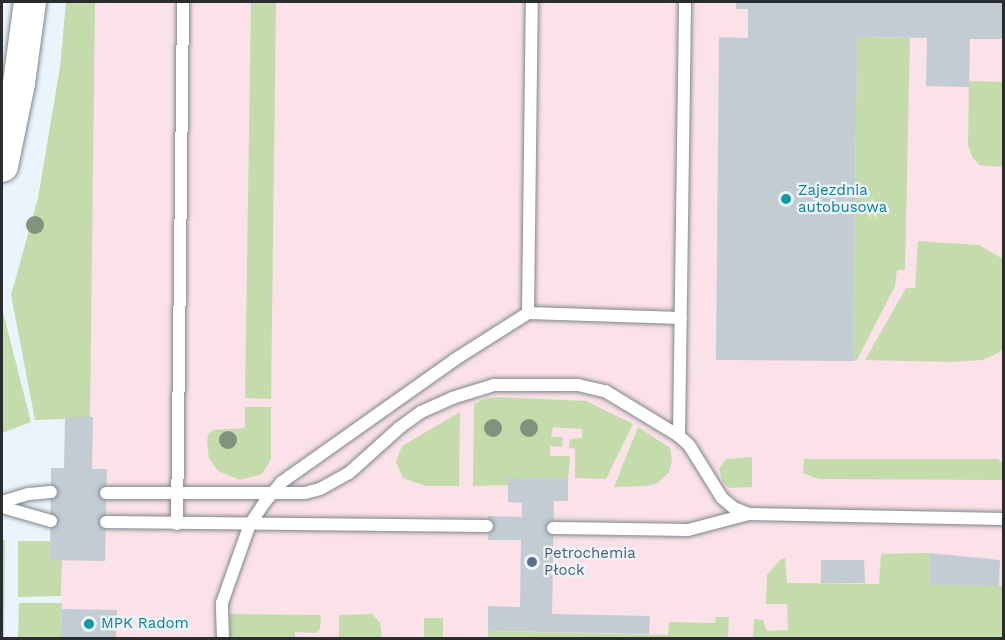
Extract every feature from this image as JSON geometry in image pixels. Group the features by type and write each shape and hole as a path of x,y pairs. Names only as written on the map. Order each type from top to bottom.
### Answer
{"street":[{"path":"2,166 19,83 30,2"}],"lane":[{"path":"177,524 183,2"},
{"path":"528,313 532,2"},
{"path":"679,436 685,2"},
{"path":"223,639 222,603 250,525 282,482 367,421 528,313 681,318"},
{"path":"106,493 305,493 320,489 349,472 387,438 422,412 452,398 494,385 578,385 599,390 679,436 689,445 722,498 734,508 749,514"},
{"path":"2,502 29,494 51,492"},
{"path":"2,507 51,521"},
{"path":"553,528 688,530 749,514 1002,519"},
{"path":"106,522 488,526"}],"shaded area":[{"path":"77,2 1003,2 1003,638 61,638 62,561 50,560 64,463"}],"green space":[{"path":"66,2 95,2 90,418 35,420 11,295 38,198 60,67"},
{"path":"251,2 276,2 271,399 245,398"},
{"path":"857,37 910,38 905,270 897,270 895,286 857,360 853,361"},
{"path":"969,81 1003,82 1003,167 980,165 973,158 968,146"},
{"path":"918,241 979,245 1003,259 1003,349 998,353 982,360 952,362 865,360 906,288 915,288"},
{"path":"2,308 31,422 2,433"},
{"path":"498,397 586,401 633,424 606,479 575,478 575,449 569,448 570,439 582,438 582,429 553,427 551,437 563,437 562,447 550,446 550,456 570,456 568,479 508,478 508,485 473,486 474,404"},
{"path":"245,407 271,407 271,459 262,474 240,480 218,471 209,458 207,442 208,434 214,430 245,428"},
{"path":"460,412 459,486 427,486 403,478 396,462 402,446"},
{"path":"638,427 670,448 672,461 669,472 658,483 646,486 614,487"},
{"path":"752,457 752,487 730,488 723,482 719,469 726,459"},
{"path":"804,459 998,459 1003,463 1003,480 819,479 803,473"},
{"path":"2,540 5,540 4,638 2,638"},
{"path":"18,541 50,541 50,560 62,560 61,596 18,597"},
{"path":"930,553 929,585 1003,586 1003,638 753,638 754,619 763,620 767,631 788,630 787,604 766,604 767,575 780,560 785,558 787,583 879,584 881,554"},
{"path":"19,603 62,603 61,638 18,638"},
{"path":"230,614 321,615 320,629 316,633 295,632 295,638 230,638"},
{"path":"372,614 380,623 382,638 339,638 339,615"},
{"path":"716,617 729,617 728,638 488,638 488,631 668,635 669,622 715,623"},
{"path":"424,618 443,618 443,638 424,638"}],"building":[{"name":"Zajezdnia autobusowa","path":"736,2 1004,2 1004,39 970,39 969,87 926,86 927,38 857,37 853,361 716,360 719,37 748,38 748,9 736,9"},
{"path":"65,417 93,417 92,469 107,469 105,561 50,560 51,468 64,468"},
{"path":"508,478 568,479 568,501 554,501 552,614 650,616 649,634 488,631 488,606 520,607 521,540 488,540 488,516 522,517 522,503 508,502"},
{"path":"930,553 1000,560 999,586 929,585"},
{"path":"821,560 864,560 865,583 821,583"},
{"name":"MPK Radom","path":"62,609 117,610 116,638 61,638"}],"place":[{"name":"Zajezdnia autobusowa","path":"786,199"},
{"name":"Petrochemia Płock","path":"532,562"},
{"name":"MPK Radom","path":"89,624"}]}
